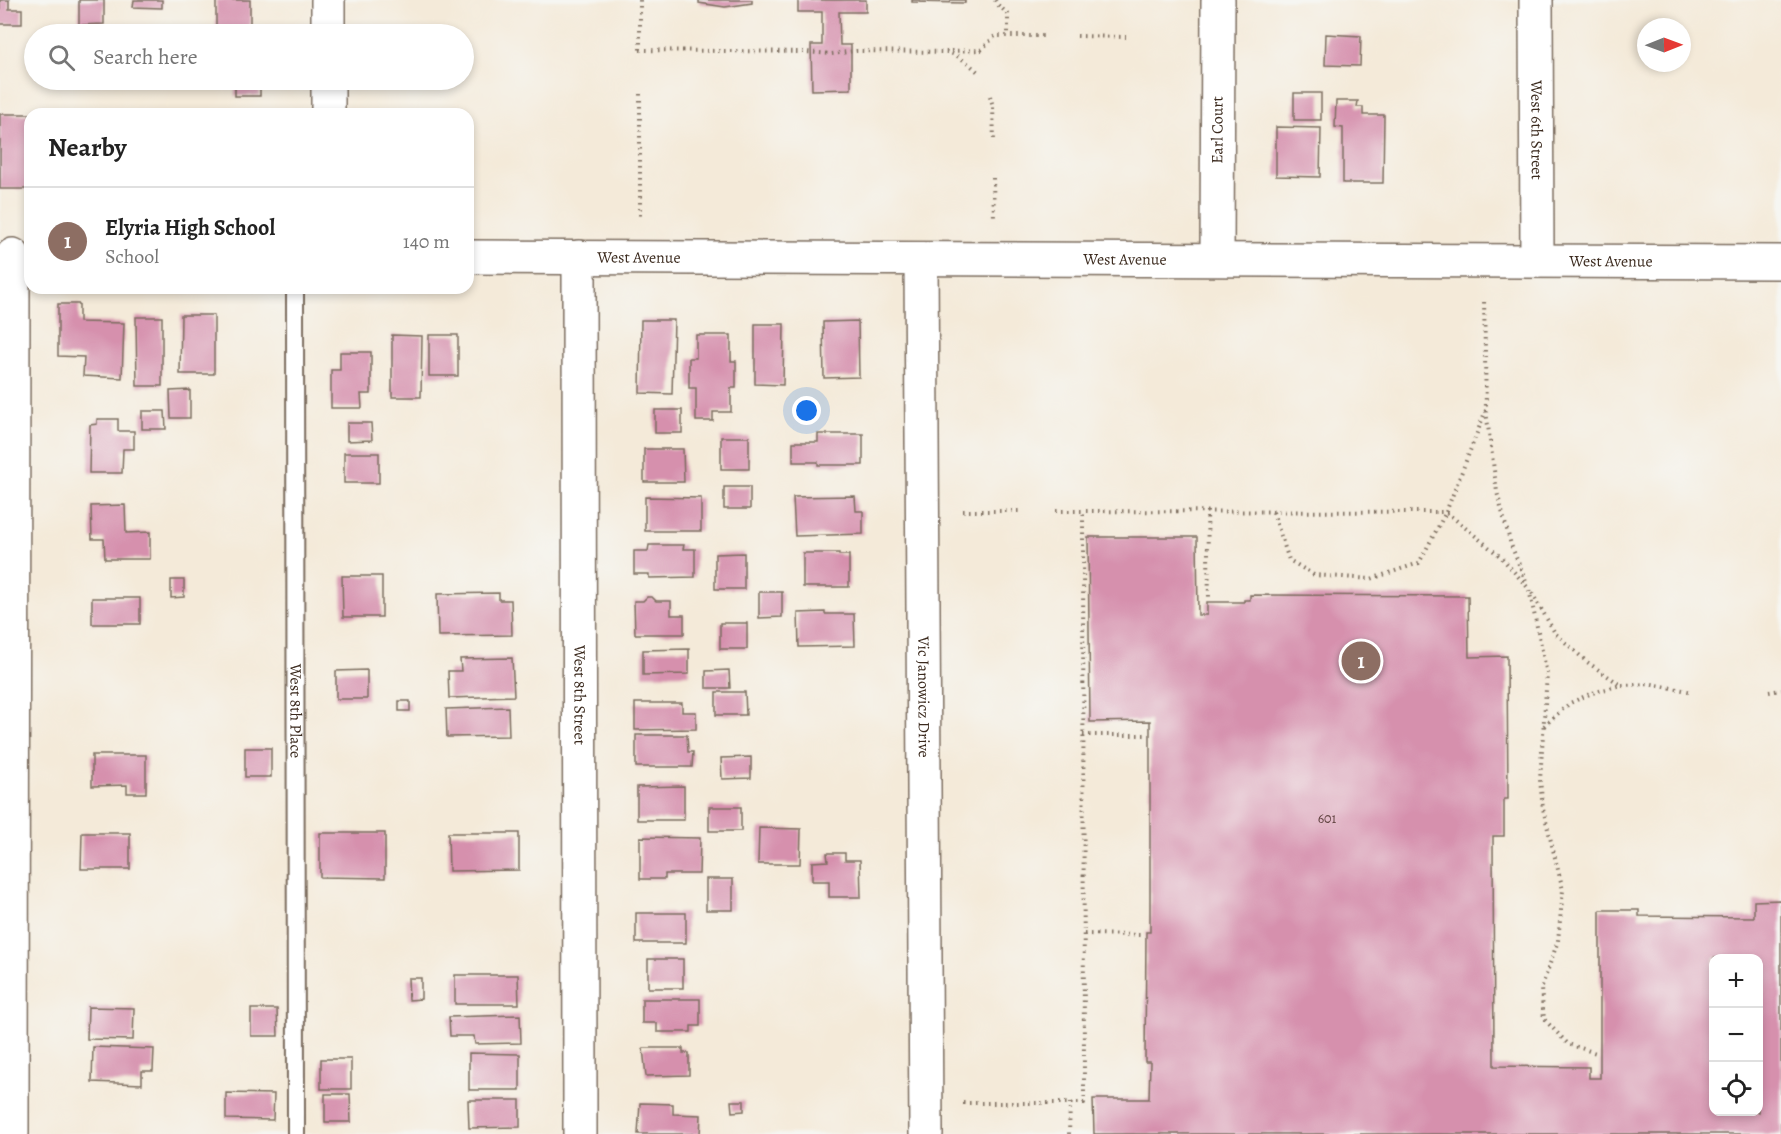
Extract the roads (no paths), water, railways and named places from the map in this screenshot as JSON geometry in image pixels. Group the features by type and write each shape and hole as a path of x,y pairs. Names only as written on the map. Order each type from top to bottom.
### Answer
{"street":[{"path":"328,0 328,24"},
{"name":"Earl Court","path":"1217,259 1218,0"},
{"name":"West 6th Street","path":"1536,0 1537,261"},
{"path":"328,90 328,108"},
{"path":"12,1134 14,255"},
{"name":"West Avenue","path":"474,257 1781,262"},
{"name":"West 8th Street","path":"579,257 580,1134"},
{"name":"Vic Janowicz Drive","path":"921,259 926,1134"}],"lane":[{"name":"West 8th Place","path":"295,294 296,1134"}],"place":[{"name":"Elyria High School","path":"1361,661"}]}
